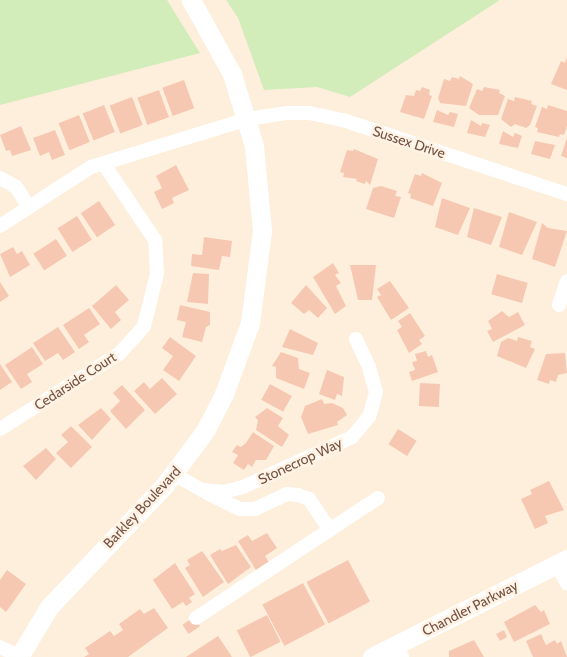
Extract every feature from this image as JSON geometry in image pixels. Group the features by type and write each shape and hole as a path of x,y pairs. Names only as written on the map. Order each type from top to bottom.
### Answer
{"main road":[{"name":"Barkley Boulevard","path":"19,657 38,623 65,588 174,474 205,431 224,394 250,323 262,231 258,166 248,119 220,49 191,0"},
{"name":"Chandler Parkway","path":"372,657 399,651 562,561"}],"street":[{"name":"Sussex Drive","path":"0,226 77,174 103,163 248,119 286,113 330,117 567,194"},
{"name":"Cedarside Court","path":"0,429 120,353 144,326 156,274 155,240 103,163"},
{"path":"0,178 16,187 29,207"},
{"path":"559,305 567,281"},
{"name":"Stonecrop Way","path":"174,474 202,490 223,492 243,487 352,437 369,417 376,392 369,367 356,340"},
{"path":"202,490 240,509 254,509 287,494 298,495 309,499 330,530"},
{"path":"196,618 378,498"},
{"path":"562,561 567,584"},
{"path":"0,647 19,657"}],"green space":[{"path":"0,0 167,0 200,53 0,105"},
{"path":"226,0 500,0 350,97 317,87 264,90 238,18"}],"building":[{"path":"567,57 567,90 551,84 561,61 565,63"},
{"path":"460,76 473,84 466,106 440,103 438,98 444,79 450,81 452,77 459,79"},
{"path":"184,80 194,108 173,116 162,88"},
{"path":"422,87 430,90 429,95 432,96 424,119 400,112 406,95 414,96 416,90 420,91"},
{"path":"484,87 500,90 499,93 505,96 498,115 479,115 469,108 477,89 482,91"},
{"path":"159,90 169,117 147,125 137,98"},
{"path":"132,97 143,125 120,134 110,106"},
{"path":"515,97 532,101 531,104 537,106 530,125 526,128 515,124 511,127 501,119 508,99 514,101"},
{"path":"104,105 115,132 94,141 83,114"},
{"path":"548,105 567,111 567,126 564,135 560,134 559,137 537,132 538,128 535,127 542,107 547,109"},
{"path":"437,110 448,115 450,112 458,114 454,127 433,122"},
{"path":"79,115 90,142 69,150 59,123"},
{"path":"471,120 481,126 482,123 490,125 485,137 467,133"},
{"path":"21,126 31,150 12,156 10,150 6,151 0,135"},
{"path":"55,130 65,155 52,160 49,152 40,156 33,138"},
{"path":"503,131 513,137 515,133 522,136 518,148 499,144"},
{"path":"567,138 567,158 561,156"},
{"path":"535,141 555,145 550,159 531,154"},
{"path":"354,149 378,159 370,185 366,181 365,184 356,181 357,179 343,177 344,173 340,172 347,150 353,151"},
{"path":"176,165 189,190 172,198 174,203 162,209 154,192 162,188 156,176"},
{"path":"422,173 442,183 433,206 410,198 411,194 408,193 415,174 421,176"},
{"path":"381,186 397,191 395,196 401,197 394,218 366,209 373,188"},
{"path":"442,198 470,208 458,235 435,227"},
{"path":"99,201 115,225 97,237 81,213"},
{"path":"474,208 502,217 491,245 467,237"},
{"path":"509,212 537,222 522,255 499,247"},
{"path":"77,216 92,240 72,252 57,228"},
{"path":"542,223 548,228 567,231 555,267 532,259"},
{"path":"204,237 232,241 230,257 222,256 219,270 191,266 192,254 202,255"},
{"path":"56,239 67,256 44,270 33,254"},
{"path":"13,247 17,254 22,251 30,265 10,277 0,254"},
{"path":"333,263 339,273 335,275 341,283 336,286 346,306 335,314 313,277"},
{"path":"350,265 376,265 372,300 358,300"},
{"path":"193,273 209,274 208,304 187,302"},
{"path":"497,274 528,283 522,303 491,294"},
{"path":"390,281 409,308 391,320 377,297 381,295 377,289"},
{"path":"0,282 9,296 0,302"},
{"path":"116,285 129,300 115,312 121,320 111,329 92,306"},
{"path":"306,285 327,308 318,318 309,310 304,314 291,303"},
{"path":"180,305 210,312 210,325 206,327 202,342 182,337 186,322 177,320"},
{"path":"89,308 100,324 84,335 89,342 79,349 63,325"},
{"path":"502,311 509,317 518,312 525,325 493,342 487,331 492,329 488,321"},
{"path":"410,313 425,336 419,340 422,344 409,353 397,330 402,327 398,321"},
{"path":"58,327 75,352 63,360 58,353 45,361 33,343"},
{"path":"290,329 318,343 313,355 282,347"},
{"path":"170,337 196,356 179,381 163,370 173,356 162,348"},
{"path":"518,337 532,341 530,347 535,349 526,368 497,356 501,342 508,338 517,341"},
{"path":"32,347 43,364 27,374 32,382 21,389 5,365"},
{"path":"426,351 428,357 432,355 438,372 412,381 409,372 415,370 412,362 417,361 415,354"},
{"path":"281,352 298,358 299,369 310,373 304,389 276,378 276,367 272,366"},
{"path":"565,353 567,373 558,375 556,382 550,380 549,384 537,380 546,354"},
{"path":"0,364 12,382 0,390"},
{"path":"327,370 344,377 342,396 337,394 335,400 319,394"},
{"path":"162,378 177,394 155,414 134,391 144,382 150,389"},
{"path":"420,383 440,384 439,407 419,406"},
{"path":"270,384 292,396 283,412 261,400"},
{"path":"122,385 145,410 126,429 110,411 120,401 113,393"},
{"path":"322,399 324,404 332,403 343,408 347,415 337,422 338,425 308,434 301,417 305,406"},
{"path":"101,408 111,419 92,440 78,425"},
{"path":"267,408 283,418 278,426 289,435 282,447 256,430 258,420 255,417"},
{"path":"71,426 92,447 71,468 56,453 68,442 61,435"},
{"path":"398,429 417,441 407,456 388,444"},
{"path":"253,432 274,446 266,460 256,460 252,467 248,464 244,470 233,463 238,455 232,452 237,445 241,447 246,443"},
{"path":"46,448 56,459 36,480 23,466"},
{"path":"549,481 564,510 545,516 548,523 535,529 521,499 532,494 530,490"},
{"path":"267,533 277,548 265,556 272,567 259,575 238,541 248,535 252,541"},
{"path":"236,545 251,567 228,584 210,555 220,549 222,551"},
{"path":"202,551 224,582 203,597 185,568 190,565 187,560"},
{"path":"348,560 370,601 329,624 307,582"},
{"path":"175,563 195,594 189,598 192,602 186,606 183,602 172,609 153,580"},
{"path":"7,570 26,584 6,612 0,607 0,580"},
{"path":"303,583 325,624 284,646 262,605"},
{"path":"535,605 541,612 544,610 550,624 514,642 504,622"},
{"path":"154,608 168,628 128,657 84,657 89,654 85,648 110,631 114,636 123,630 119,624 140,609 144,614"},
{"path":"267,615 281,642 250,657 237,630"},
{"path":"194,617 200,626 189,634 182,625"},
{"path":"504,630 507,637 500,641 496,634"},
{"path":"541,634 546,645 555,640 557,644 561,641 567,657 533,657 526,641"},
{"path":"218,636 232,657 186,657"},
{"path":"474,640 484,657 449,657 449,651"}]}
